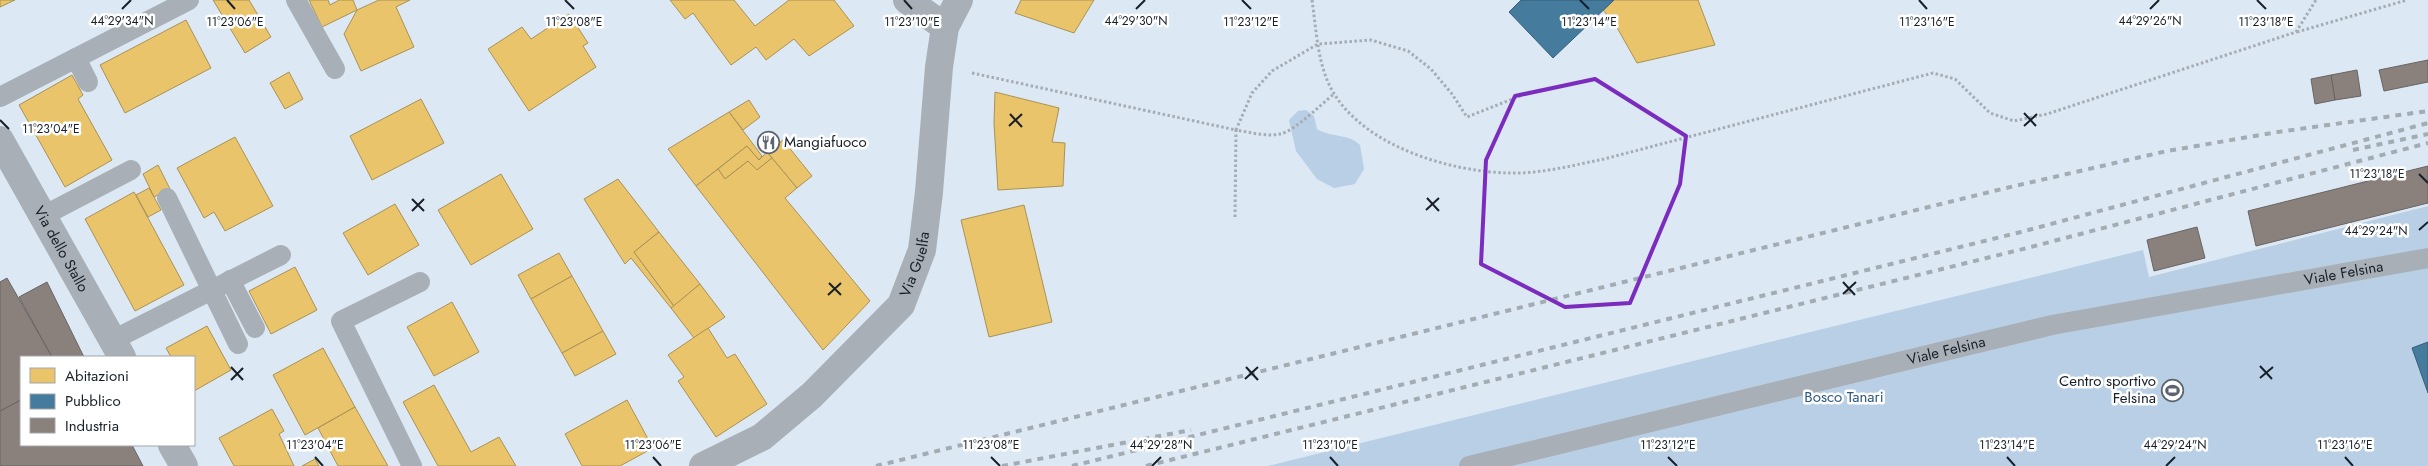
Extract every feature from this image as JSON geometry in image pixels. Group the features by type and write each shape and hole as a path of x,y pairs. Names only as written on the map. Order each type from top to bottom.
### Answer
{"street":[{"path":"907,0 945,27"},
{"name":"Via Guelfa","path":"703,466 762,437 812,395 901,305 922,250 929,192 939,67 945,27 959,0"},
{"name":"Via dello Stallo","path":"0,140 118,349"},
{"path":"173,446 184,466"}],"lane":[{"path":"0,97 189,0"},
{"path":"296,0 335,69"},
{"path":"76,58 88,82"},
{"path":"43,216 131,170"},
{"path":"167,198 238,344"},
{"path":"118,349 211,290 281,255"},
{"name":"Viale Felsina","path":"1469,466 2052,325 2428,258"},
{"path":"230,280 256,328"},
{"path":"412,466 341,321 420,282"}],"path":[{"path":"1312,0 1318,44 1327,81 1334,94 1350,113 1375,133 1405,151 1438,163 1511,173 1558,168 1604,159 1933,73 1955,79 1990,113 2014,121 2047,114 2296,32 2408,0"},
{"path":"2296,32 2316,0"},
{"path":"1235,217 1236,130 1252,93 1272,71 1318,44 1371,40 1408,51 1431,69 1452,94 1467,117 1530,92"},
{"path":"939,67 1236,130 1263,134 1280,134 1296,126 1334,94"}],"highlighted area":[{"path":"1595,79 1686,136 1680,184 1630,303 1565,307 1481,264 1486,160 1515,96"}],"green space":[{"path":"1306,110 1314,116 1317,129 1328,134 1345,137 1360,145 1364,169 1355,184 1334,188 1317,179 1296,151 1289,120 1298,111"},
{"name":"Centro sportivo Felsina","path":"2428,206 2428,466 1268,466 2143,250 2149,277"}],"building: Abitazioni":[{"path":"0,0 15,0 0,7"},
{"path":"213,0 249,0 271,37 245,53"},
{"path":"309,0 328,0 330,5 339,0 353,0 357,10 322,27"},
{"path":"379,0 410,0 396,7 414,47 361,71 344,34 357,10"},
{"path":"670,0 734,0 755,26 789,0 834,0 854,26 809,56 794,39 766,60 756,47 731,65 693,13 685,19"},
{"path":"1021,0 1094,0 1074,33 1015,13"},
{"path":"1614,0 1698,0 1715,45 1637,63 1615,24 1603,10"},
{"path":"569,14 588,43 583,46 596,67 529,111 488,49 522,27 531,39"},
{"path":"186,20 211,68 125,113 100,65"},
{"path":"289,72 303,99 285,109 270,83"},
{"path":"72,75 83,95 78,99 112,160 65,187 19,105"},
{"path":"995,92 1059,108 1052,142 1065,143 1063,186 998,190 994,123"},
{"path":"421,99 444,143 372,180 350,136"},
{"path":"749,100 760,117 743,130 729,112"},
{"path":"729,112 762,156 759,160 747,146 696,186 668,149"},
{"path":"235,137 273,206 225,231 214,212 204,218 177,168"},
{"path":"783,140 812,176 797,188 767,152"},
{"path":"747,146 759,160 767,152 772,158 757,170 748,161 725,179 718,169"},
{"path":"772,158 797,188 785,198 870,301 823,350 696,186 718,169 725,179 748,161 757,170"},
{"path":"158,165 170,189 154,197 143,174"},
{"path":"501,174 533,229 471,265 438,210"},
{"path":"618,179 659,232 634,252 674,306 671,308 631,258 625,264 584,199"},
{"path":"149,188 161,210 148,217 136,195"},
{"path":"134,192 184,285 135,311 85,219"},
{"path":"395,204 419,245 368,275 343,233"},
{"path":"1024,205 1052,322 989,337 961,220"},
{"path":"659,232 700,284 674,306 634,252"},
{"path":"559,253 572,276 531,299 518,275"},
{"path":"295,267 317,310 271,334 249,291"},
{"path":"572,276 603,331 562,353 531,299"},
{"path":"700,284 725,317 694,338 671,308"},
{"path":"452,302 479,352 434,376 407,327"},
{"path":"207,326 231,370 195,390 195,356 170,356 166,348"},
{"path":"708,328 727,358 735,354 767,404 716,437 678,381 684,377 668,355"},
{"path":"603,331 616,354 575,376 562,353"},
{"path":"323,348 355,407 305,435 273,375"},
{"path":"434,385 471,452 499,437 516,466 438,466 403,402"},
{"path":"627,400 653,448 620,466 582,466 565,434"},
{"path":"355,407 388,466 338,466 318,428"},
{"path":"272,409 284,431 279,434 294,466 234,466 219,438"},
{"path":"315,459 319,466 302,466"}],"building: Pubblico":[{"path":"1521,0 1614,0 1553,58 1509,12"},
{"path":"2428,342 2428,393 2412,348"}],"building: Industria":[{"path":"2428,60 2428,82 2384,91 2379,70"},
{"path":"2357,70 2361,96 2335,100 2331,75"},
{"path":"2331,75 2335,100 2315,104 2311,79"},
{"path":"2428,166 2428,203 2256,246 2248,211"},
{"path":"2197,227 2205,258 2154,271 2147,240"},
{"path":"7,278 51,356 20,356 20,401 0,411 0,282"},
{"path":"47,282 84,356 51,356 19,297"},
{"path":"20,401 20,446 133,446 143,466 0,466 0,411"}],"railway":[{"path":"876,466 2006,188 2167,151 2278,132 2428,111"},
{"path":"1072,466 2021,232 2428,123"},
{"path":"2353,150 2428,134"},
{"path":"1146,466 2027,248 2428,143"},
{"path":"1002,466 1191,430"}],"place":[{"name":"Mangiafuoco","path":"768,142"},
{"name":"Centro sportivo Felsina","path":"2172,390"}],"park label":[{"name":"Bosco Tanari","path":"1844,397"}]}
